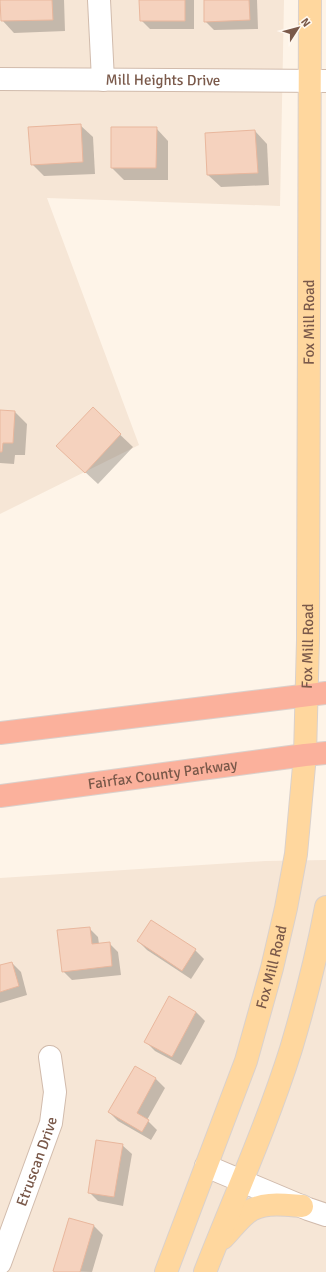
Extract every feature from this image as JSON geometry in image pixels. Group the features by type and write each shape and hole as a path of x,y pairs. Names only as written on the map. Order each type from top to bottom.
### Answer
{"highway":[{"path":"0,733 316,694"},
{"name":"Fairfax County Parkway","path":"0,796 315,754"}],"main road":[{"name":"Fox Mill Road","path":"166,1272 246,1061 272,968 286,908 315,754 318,81 310,0"},
{"path":"205,1272 263,1127 291,1049 312,971 326,907"},
{"path":"215,1246 247,1213 253,1210 267,1206 302,1206"}],"street":[{"path":"100,0 103,80"},
{"name":"Mill Heights Drive","path":"0,79 318,81"},
{"name":"Etruscan Drive","path":"0,1263 51,1123 55,1092 50,1057"},
{"path":"206,1166 326,1215"}],"shaded area":[{"path":"0,0 284,0 280,206 47,198 139,445 0,514"},
{"path":"326,860 326,1272 0,1272 0,878 265,861"}],"building":[{"path":"0,0 52,0 53,20 1,21"},
{"path":"139,0 185,0 185,21 140,21"},
{"path":"204,0 249,0 250,20 204,22"},
{"path":"81,124 83,162 31,165 28,127"},
{"path":"111,127 157,127 156,168 111,168"},
{"path":"255,130 258,173 207,175 205,133"},
{"path":"93,407 121,434 85,473 56,446"},
{"path":"0,410 15,411 13,443 3,443 2,452 0,452"},
{"path":"151,920 196,949 182,971 137,941"},
{"path":"90,927 92,944 110,942 112,966 62,972 57,930"},
{"path":"12,962 19,986 0,992 0,965"},
{"path":"169,996 196,1012 172,1057 144,1042"},
{"path":"135,1066 156,1078 137,1113 149,1120 142,1132 108,1112"},
{"path":"96,1140 123,1144 114,1197 88,1193"},
{"path":"69,1218 94,1225 80,1272 55,1272 53,1271"}]}
